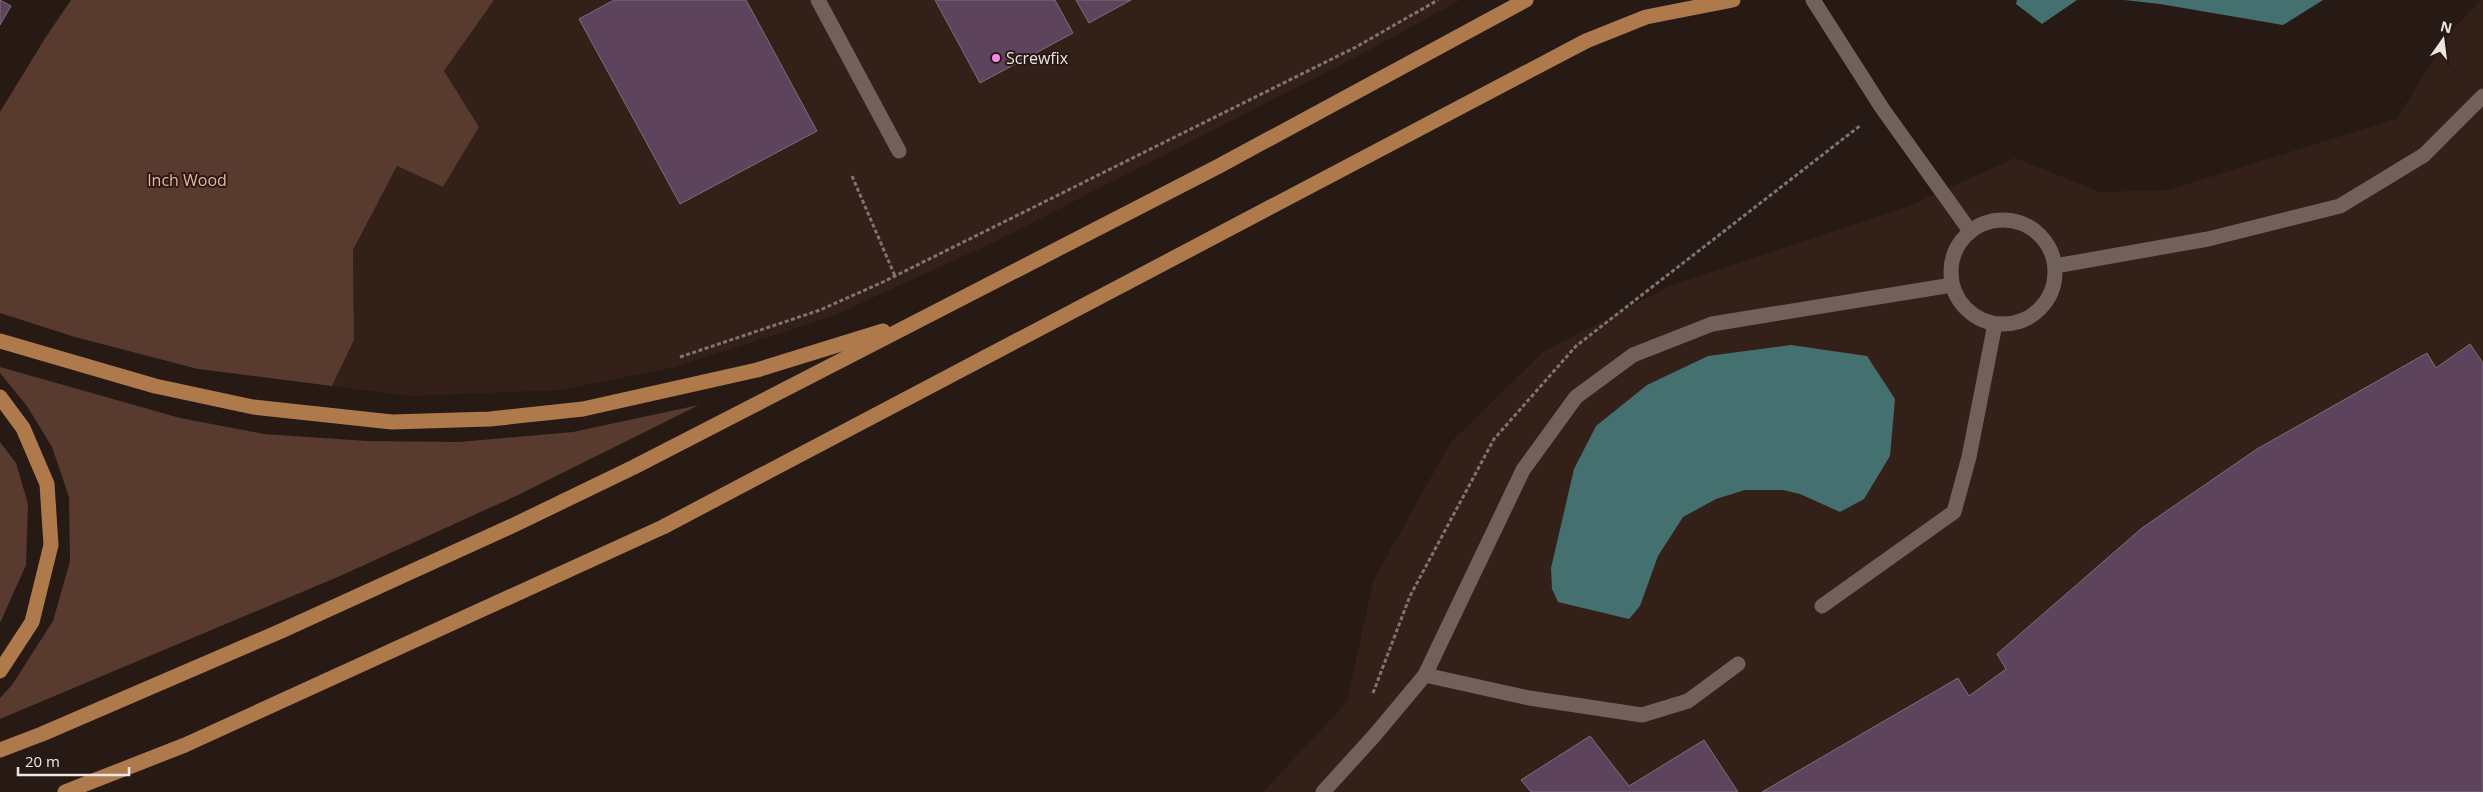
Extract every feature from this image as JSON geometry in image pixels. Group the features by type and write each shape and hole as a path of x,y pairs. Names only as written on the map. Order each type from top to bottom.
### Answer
{"main road":[{"path":"0,750 42,734 281,631 516,524 710,429 1219,166 1526,0"},
{"path":"65,792 185,745 663,527 1586,41 1646,17 1733,0"},
{"path":"0,341 155,386 253,407 392,422 490,419 583,409 757,370 920,320"},
{"path":"0,397 23,428 47,484 51,545 32,622 0,671"}],"lane":[{"path":"818,0 899,151"},
{"path":"1813,0 1882,108 1970,230"},
{"path":"2055,266 2208,239 2340,206 2424,155 2483,96"},
{"path":"2001,219 2014,220 2031,227 2050,248 2055,266 2052,291 2042,306 2023,321 1995,324 1978,318 1963,307 1952,285 1950,267 1958,245 1970,230 1983,223 2001,219"},
{"path":"1323,792 1374,736 1425,675 1523,470 1576,397 1633,355 1712,324 1952,285"},
{"path":"1822,606 1954,512 1968,457 1995,324"},
{"path":"1425,675 1530,698 1642,715 1688,701 1738,664"}],"path":[{"path":"679,358 820,310 895,276 1356,48 1438,0"},
{"path":"852,176 895,276"}],"shaded area":[{"path":"494,0 1460,0 1366,52 992,243 831,317 671,368 561,390 408,396 332,386 354,340 353,250 397,166 443,187 443,72"},
{"path":"2483,0 2483,792 1263,792 1347,702 1373,581 1451,442 1543,352 1670,286 1907,207 2015,158 2100,192 2168,190 2396,119 2454,28"}],"green space":[{"name":"Inch Wood","path":"71,0 494,0 444,71 479,127 443,187 397,166 353,250 354,340 332,386 198,369 75,337 0,313 0,112"},
{"path":"0,367 180,418 264,434 367,441 459,442 573,432 699,405 518,495 340,576 0,719 0,698 12,685 53,621 70,561 69,497 52,447 27,406 0,373"},
{"path":"0,442 16,463 28,504 26,565 0,623"}],"water":[{"path":"2017,0 2077,0 2042,24 2016,4"},
{"path":"2124,0 2323,0 2283,25 2160,4"},
{"path":"1791,345 1867,356 1895,399 1890,456 1864,499 1840,512 1800,494 1783,490 1745,490 1716,499 1683,517 1658,556 1640,606 1629,619 1558,602 1552,589 1551,568 1574,469 1596,426 1647,385 1708,356"}],"building":[{"path":"0,0 11,6 0,25"},
{"path":"614,0 746,0 817,131 680,204 579,19"},
{"name":"Screwfix","path":"935,0 1055,0 1073,33 980,83"},
{"path":"1076,0 1131,0 1089,23"},
{"path":"2470,344 2483,363 2483,792 1762,792 1958,678 1969,696 2006,669 1997,654 2142,528 2257,449 2427,353 2436,368"},
{"path":"1590,736 1629,786 1704,740 1738,792 1531,792 1521,780"}],"place":[{"name":"Screwfix","path":"996,58"}]}
